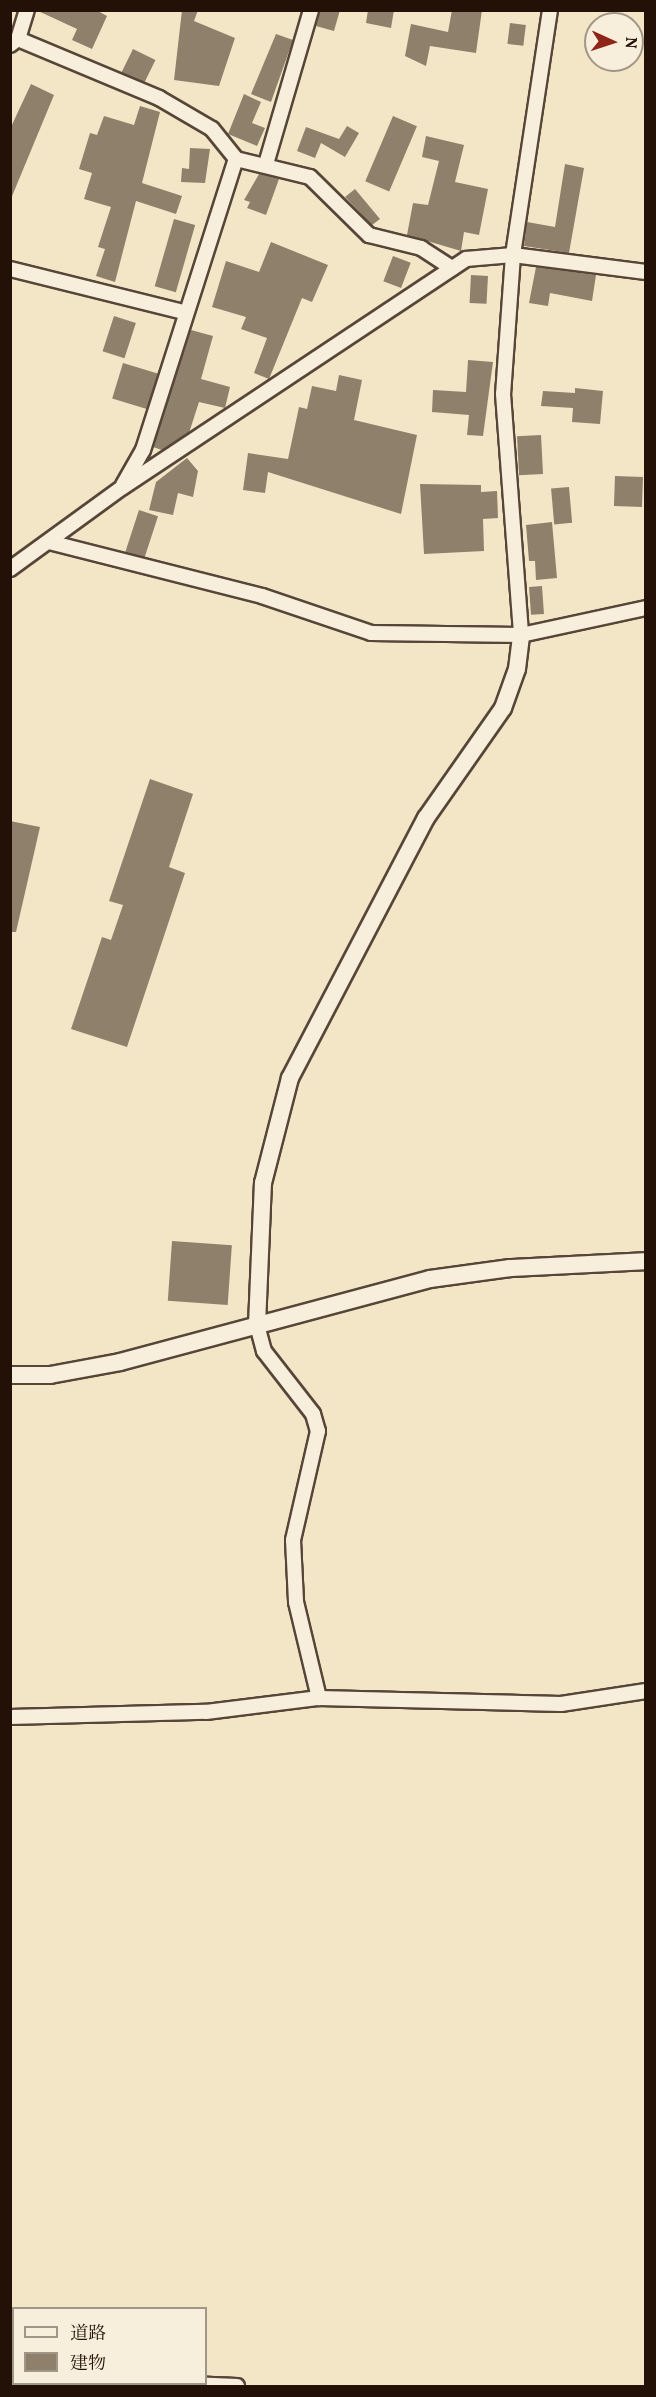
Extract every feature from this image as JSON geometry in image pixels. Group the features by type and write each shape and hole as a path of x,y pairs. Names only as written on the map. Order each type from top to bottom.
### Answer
{"street":[{"path":"27,10 14,42 159,98 212,129 236,159 266,164 310,177 369,235 421,248 452,268"},
{"path":"266,164 312,10"},
{"path":"319,1698 296,1602 293,1540 318,1431 313,1414 264,1351 257,1325 263,1183 290,1078 426,818 502,708 518,669 521,635 503,394 513,255 550,10"},
{"path":"123,486 143,450 184,312 236,159"},
{"path":"10,569 123,486 466,259 513,255 645,272"},
{"path":"10,269 184,312"},
{"path":"49,542 262,596 371,633 521,635 645,608"},
{"path":"10,1375 76,1371 457,1274 645,1261"},
{"path":"10,1717 206,1712 319,1698 561,1704 645,1691"},
{"path":"207,2385 237,2386"}],"building":[{"path":"36,10 96,10 107,16 92,49 72,40 77,29"},
{"path":"182,10 198,10 194,21 235,38 219,86 174,80"},
{"path":"320,10 340,10 334,31 316,26"},
{"path":"368,10 394,10 391,28 366,23"},
{"path":"452,10 482,10 476,53 430,46 426,66 405,56 411,24 448,32"},
{"path":"510,23 526,25 523,46 507,44"},
{"path":"276,34 293,40 271,102 251,94"},
{"path":"133,49 155,60 144,83 122,72"},
{"path":"31,84 54,95 10,201 10,129"},
{"path":"244,94 261,102 252,123 265,128 257,146 228,134"},
{"path":"140,106 160,112 142,183 182,196 176,214 136,201 115,282 96,276 105,249 98,247 111,207 84,199 92,173 79,169 90,133 97,135 104,116 134,125"},
{"path":"393,116 417,126 389,192 365,181"},
{"path":"347,126 359,133 345,157 321,143 315,158 297,151 306,127 339,139"},
{"path":"426,136 464,145 455,182 488,189 479,235 464,232 461,251 407,235 413,203 428,205 439,161 422,157"},
{"path":"190,148 210,149 205,183 181,182 182,168 189,169"},
{"path":"565,164 584,168 569,253 524,246 527,222 555,227"},
{"path":"259,174 279,179 266,215 247,208 250,202 244,200"},
{"path":"355,189 380,219 372,225 345,197"},
{"path":"174,219 195,225 176,292 155,286"},
{"path":"271,242 328,265 312,302 302,298 269,379 254,373 267,338 241,329 246,317 212,307 226,261 259,272"},
{"path":"393,256 411,263 401,288 383,281"},
{"path":"536,267 596,275 592,301 550,293 548,306 529,303"},
{"path":"471,275 488,276 487,304 470,303"},
{"path":"114,316 136,323 124,358 103,351"},
{"path":"191,330 213,336 201,379 230,387 225,408 199,402 189,433 162,450 153,447"},
{"path":"468,360 493,362 483,436 467,435 469,415 432,412 433,390 466,392"},
{"path":"123,363 158,374 148,409 112,398"},
{"path":"339,375 362,380 354,420 417,435 401,514 268,472 265,493 243,490 248,453 288,459 299,407 307,409 312,386 336,391"},
{"path":"575,388 603,391 600,424 572,422 573,408 541,406 543,391 575,393"},
{"path":"541,435 543,474 519,475 517,436"},
{"path":"187,458 198,471 193,497 178,493 173,515 149,510 156,482"},
{"path":"615,476 643,477 642,507 614,506"},
{"path":"420,484 481,485 481,492 497,491 498,518 483,519 484,551 424,554"},
{"path":"569,487 572,523 554,524 551,489"},
{"path":"139,510 158,516 144,558 125,552"},
{"path":"552,522 557,578 536,580 535,561 529,561 526,525"},
{"path":"542,586 544,614 531,615 529,587"},
{"path":"150,779 193,794 169,867 185,873 127,1047 71,1029 102,937 111,940 123,905 109,901"},
{"path":"10,821 40,827 16,932 10,932"},
{"path":"172,1241 232,1245 228,1305 168,1301"}]}
